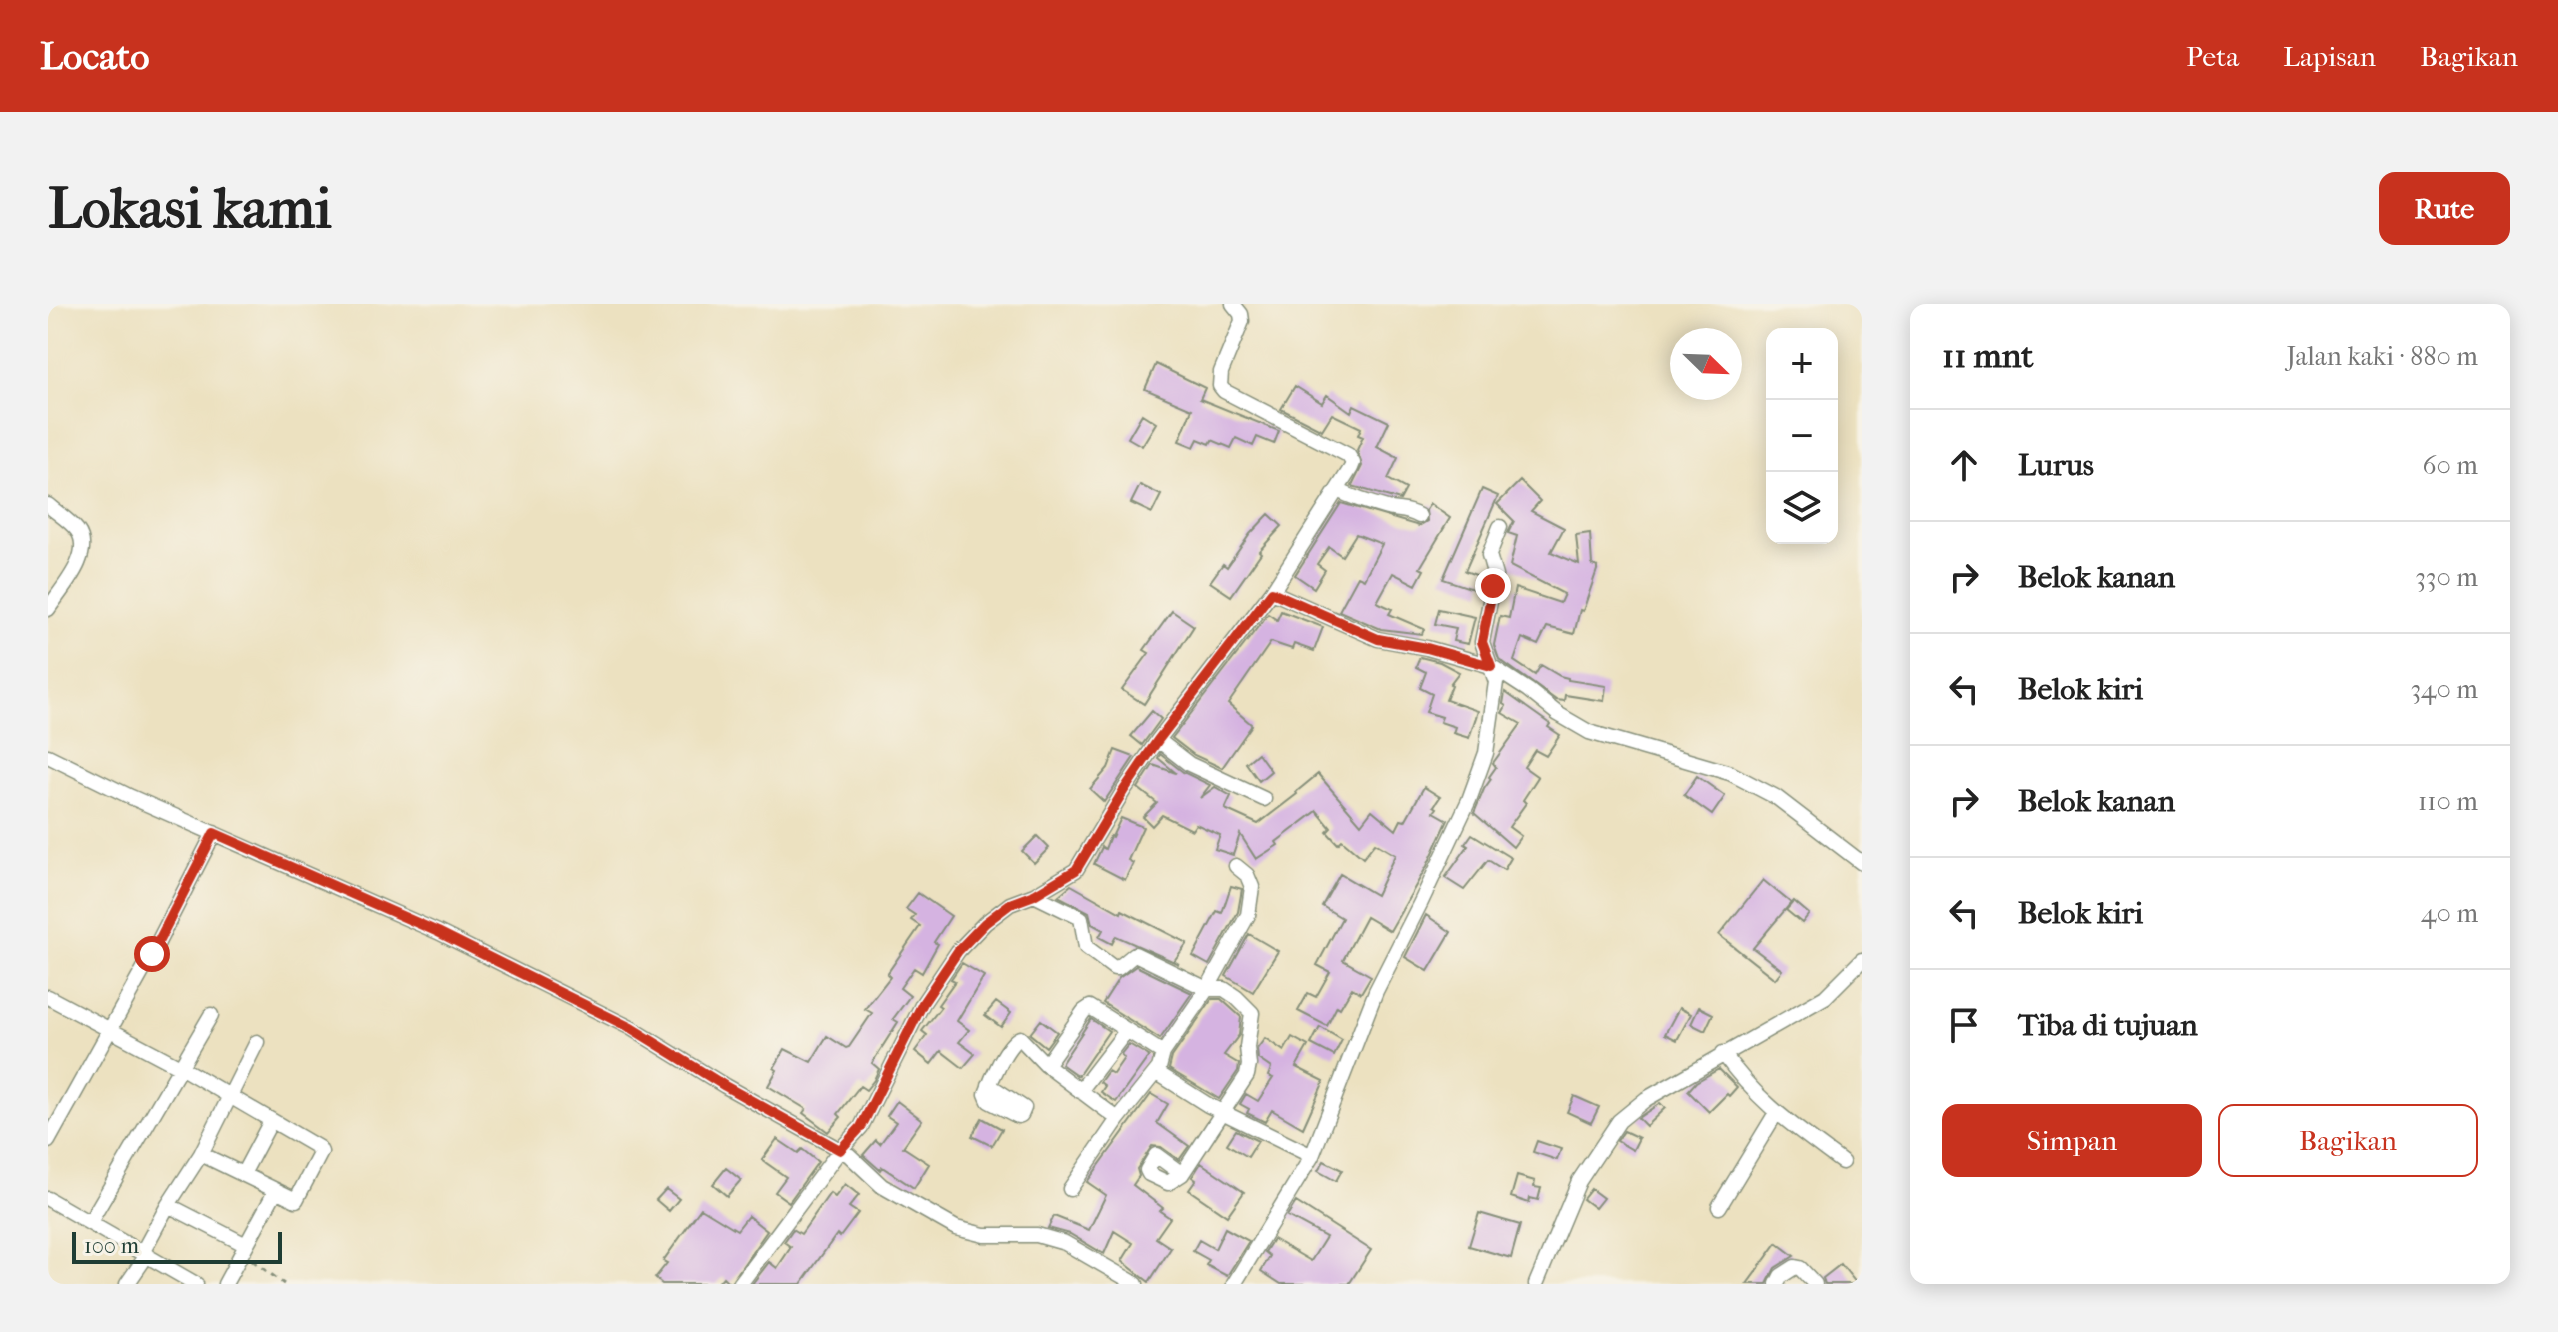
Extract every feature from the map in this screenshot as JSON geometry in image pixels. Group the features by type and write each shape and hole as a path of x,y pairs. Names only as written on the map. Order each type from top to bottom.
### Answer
{"street":[{"path":"740,1284 840,1150 861,1127 923,1003 958,951 985,923 1010,904 1034,895 1076,870 1158,740 1272,592 1353,463 1348,455 1224,391 1220,386 1221,372 1242,321 1233,304"},
{"path":"1337,490 1354,499 1395,510 1408,510 1419,516"},
{"path":"48,505 76,528 83,546 81,558 48,609"},
{"path":"1234,1284 1312,1156 1376,991 1469,800 1486,753 1496,682 1482,642 1495,576 1489,555 1500,527"},
{"path":"1272,592 1378,639 1427,648 1491,666 1589,732 1730,773 1776,797 1862,863"},
{"path":"1158,740 1189,764 1264,799"},
{"path":"48,756 131,797 438,932 617,1021 849,1155 882,1186 956,1228 984,1235 1037,1235 1065,1243 1135,1284"},
{"path":"48,1141 54,1115 109,1029 214,833"},
{"path":"1070,1189 1118,1119 1156,1072 1163,1053 1207,989 1248,915 1252,887 1247,875 1236,866"},
{"path":"1034,895 1081,918 1086,947 1114,968 1135,954 1207,989 1224,989 1252,1013 1247,1047 1249,1070 1182,1174"},
{"path":"1536,1284 1579,1181 1619,1121 1646,1099 1825,997 1862,960"},
{"path":"48,997 180,1067 321,1152 299,1198 292,1200 201,1154"},
{"path":"1046,1065 1087,1008 1163,1053"},
{"path":"90,1222 211,1015"},
{"path":"1080,1091 1127,1030"},
{"path":"989,1085 1017,1038 1046,1065 1118,1119"},
{"path":"127,1284 168,1205 201,1154 257,1042"},
{"path":"1723,1053 1744,1083 1776,1113 1842,1162"},
{"path":"1156,1072 1223,1112 1312,1156"},
{"path":"1719,1207 1776,1113"},
{"path":"243,1174 271,1121"},
{"path":"225,1284 275,1192"},
{"path":"48,1199 196,1284"},
{"path":"168,1205 244,1249"},
{"path":"1777,1284 1781,1276 1795,1267 1800,1268 1815,1284"}],"path":[{"path":"244,1249 284,1284"}],"building":[{"path":"1156,364 1205,388 1200,399 1279,431 1274,444 1257,437 1253,446 1236,438 1231,448 1212,440 1210,444 1198,439 1194,447 1179,441 1192,409 1145,389"},
{"path":"1295,386 1322,403 1327,395 1351,412 1354,405 1389,422 1377,447 1398,458 1388,479 1406,489 1400,500 1352,486 1362,466 1357,450 1363,437 1358,435 1361,428 1332,414 1322,430 1281,409"},
{"path":"1142,414 1156,423 1142,446 1128,438"},
{"path":"1520,481 1540,501 1531,511 1564,528 1551,552 1579,564 1576,535 1590,533 1592,565 1598,567 1583,611 1580,610 1574,634 1547,627 1538,645 1522,638 1514,661 1535,675 1541,665 1568,680 1606,686 1604,701 1565,695 1564,701 1556,700 1499,659 1494,645 1500,616 1509,618 1515,588 1560,603 1564,594 1510,566 1517,536 1508,533 1514,521 1497,504"},
{"path":"1140,485 1161,495 1152,513 1131,503"},
{"path":"1482,489 1498,496 1465,571 1484,578 1482,592 1443,579"},
{"path":"1341,503 1419,526 1427,521 1426,510 1430,504 1450,518 1420,568 1424,570 1416,585 1393,573 1377,602 1392,609 1389,614 1424,629 1422,634 1381,629 1339,611 1358,576 1364,579 1382,544 1356,534 1342,556 1329,547 1317,564 1325,570 1314,588 1295,575"},
{"path":"1269,514 1282,526 1259,551 1261,553 1231,596 1210,582 1223,564 1227,567 1250,534"},
{"path":"1439,609 1475,617 1468,644 1453,641 1456,628 1435,624"},
{"path":"1172,611 1194,626 1144,704 1122,690 1149,653 1144,650"},
{"path":"1281,611 1323,627 1314,651 1294,644 1292,649 1271,642 1228,704 1252,725 1222,768 1194,755 1172,738 1268,614 1277,620"},
{"path":"1420,657 1440,662 1459,672 1450,684 1446,700 1478,711 1469,738 1453,733 1455,727 1440,722 1442,717 1426,712 1432,694 1420,688 1426,672 1416,667"},
{"path":"1505,692 1550,724 1548,727 1560,735 1546,756 1535,750 1524,767 1538,777 1523,800 1526,803 1509,827 1521,836 1513,847 1474,813 1496,767 1493,763 1521,724 1502,713 1506,706 1503,704"},
{"path":"1152,711 1161,719 1142,745 1131,736"},
{"path":"1115,750 1134,757 1104,802 1090,789 1108,768"},
{"path":"1258,753 1271,771 1259,781 1246,763"},
{"path":"1160,754 1183,772 1210,785 1200,798 1215,787 1231,796 1225,809 1258,824 1318,774 1361,824 1372,810 1396,830 1401,820 1405,821 1424,787 1440,797 1434,812 1448,820 1427,866 1390,931 1366,917 1343,960 1371,976 1361,993 1352,988 1340,1008 1337,1006 1327,1026 1298,1011 1308,993 1316,997 1330,972 1317,965 1342,918 1322,906 1340,874 1376,895 1395,855 1375,843 1363,858 1342,840 1338,844 1327,832 1331,828 1317,811 1276,842 1278,845 1256,859 1240,834 1233,855 1215,849 1220,835 1196,824 1192,830 1162,815 1152,826 1143,817 1157,803 1138,788 1153,765 1176,773 1158,758"},
{"path":"1697,776 1725,796 1712,815 1684,795"},
{"path":"1121,818 1143,827 1128,860 1133,863 1125,880 1094,864"},
{"path":"1472,834 1511,858 1504,870 1488,860 1464,890 1445,878 1468,846 1465,844"},
{"path":"1037,836 1049,848 1034,863 1022,851"},
{"path":"1763,880 1791,903 1753,948 1782,970 1775,979 1719,935"},
{"path":"1071,885 1121,913 1122,910 1187,943 1174,961 1179,964 1116,936 1112,944 1099,937 1103,930 1092,924 1089,912 1058,896"},
{"path":"1231,886 1242,889 1238,912 1209,965 1193,956 1217,911 1222,913"},
{"path":"918,893 951,916 934,942 938,944 922,973 914,968 900,988 910,996 893,1019 898,1022 872,1063 879,1069 874,1080 866,1090 860,1086 828,1132 803,1113 806,1109 768,1086 777,1070 774,1068 785,1049 811,1062 827,1036 849,1047 872,1013 865,1009 890,977 887,974 920,926 911,920 915,915 906,909"},
{"path":"1794,901 1809,914 1802,923 1786,910"},
{"path":"1426,915 1451,932 1428,971 1405,957"},
{"path":"1249,934 1278,951 1253,992 1226,976"},
{"path":"962,963 984,976 957,1021 969,1030 959,1042 975,1054 963,1068 941,1051 931,1064 915,1051 927,1035 922,1031 941,1007 938,1005 955,981 951,979"},
{"path":"1136,966 1192,993 1160,1039 1103,1003 1119,978"},
{"path":"1212,999 1221,999 1241,1017 1239,1035 1224,1055 1239,1064 1238,1071 1219,1099 1169,1069 1172,1057"},
{"path":"996,1002 1011,1013 1001,1027 985,1015"},
{"path":"1699,1007 1713,1014 1705,1031 1691,1024"},
{"path":"1679,1008 1691,1014 1677,1040 1665,1034"},
{"path":"1091,1019 1109,1031 1078,1076 1061,1064"},
{"path":"1041,1020 1057,1032 1046,1047 1030,1034"},
{"path":"1320,1027 1342,1040 1334,1056 1311,1044"},
{"path":"1292,1037 1308,1046 1296,1067 1324,1081 1303,1128 1272,1110 1265,1122 1247,1113 1249,1109 1240,1104 1246,1094 1258,1101 1273,1078 1268,1076 1271,1068 1258,1059 1257,1049 1265,1038 1284,1051"},
{"path":"1129,1044 1149,1056 1116,1102 1101,1092 1105,1086 1100,1082 1108,1071 1113,1074"},
{"path":"1719,1069 1737,1087 1709,1112 1688,1091 1696,1082"},
{"path":"1151,1094 1168,1104 1157,1123 1189,1146 1179,1160 1161,1147 1152,1146 1137,1169 1139,1176 1133,1185 1163,1208 1160,1211 1170,1218 1156,1238 1171,1248 1149,1282 1122,1261 1133,1243 1114,1231 1104,1254 1070,1234 1048,1228 1054,1216 1089,1230 1106,1195 1087,1182"},
{"path":"1574,1096 1599,1107 1591,1123 1567,1112"},
{"path":"897,1101 922,1120 903,1147 929,1164 914,1188 882,1167 880,1170 863,1155 876,1140 880,1144 896,1122 887,1116"},
{"path":"1660,1103 1665,1108 1646,1126 1638,1118"},
{"path":"982,1118 1002,1129 992,1146 972,1136"},
{"path":"1236,1130 1258,1141 1248,1157 1227,1144"},
{"path":"1624,1131 1639,1138 1633,1150 1617,1141"},
{"path":"777,1139 798,1153 802,1149 818,1162 789,1202 775,1192 786,1177 762,1160"},
{"path":"1537,1141 1561,1149 1557,1160 1533,1152"},
{"path":"1324,1161 1342,1170 1336,1181 1318,1171"},
{"path":"1201,1163 1244,1192 1227,1216 1189,1190 1196,1180 1192,1177"},
{"path":"726,1168 741,1180 727,1196 713,1184"},
{"path":"1517,1176 1535,1181 1534,1187 1541,1188 1538,1200 1530,1198 1529,1203 1511,1197"},
{"path":"845,1184 859,1195 849,1207 858,1213 840,1237 837,1234 801,1284 752,1284 769,1262 777,1268 791,1247 784,1242 793,1229 801,1234 830,1193 835,1197"},
{"path":"666,1189 679,1199 669,1211 656,1200"},
{"path":"1591,1189 1603,1198 1595,1208 1583,1199"},
{"path":"1296,1202 1371,1250 1349,1284 1281,1284 1261,1271 1270,1256 1265,1252 1273,1239 1311,1261 1326,1237 1287,1216"},
{"path":"701,1208 737,1230 748,1216 767,1231 730,1284 723,1277 717,1284 662,1284 655,1278 667,1263 663,1261"},
{"path":"1479,1213 1520,1225 1511,1258 1469,1246"},
{"path":"1225,1228 1249,1241 1227,1276 1206,1265 1209,1260 1193,1251 1199,1240 1215,1249"},
{"path":"1777,1243 1794,1256 1775,1268 1767,1284 1747,1284"},
{"path":"1841,1264 1857,1284 1825,1284 1823,1278"}],"route":[{"path":"152,954 214,833 438,932 631,1028 725,1086 840,1150 861,1127 923,1003 958,951 985,923 1010,904 1034,895 1076,870 1158,740 1272,592 1378,639 1427,648 1491,666 1482,642 1493,586"}]}
